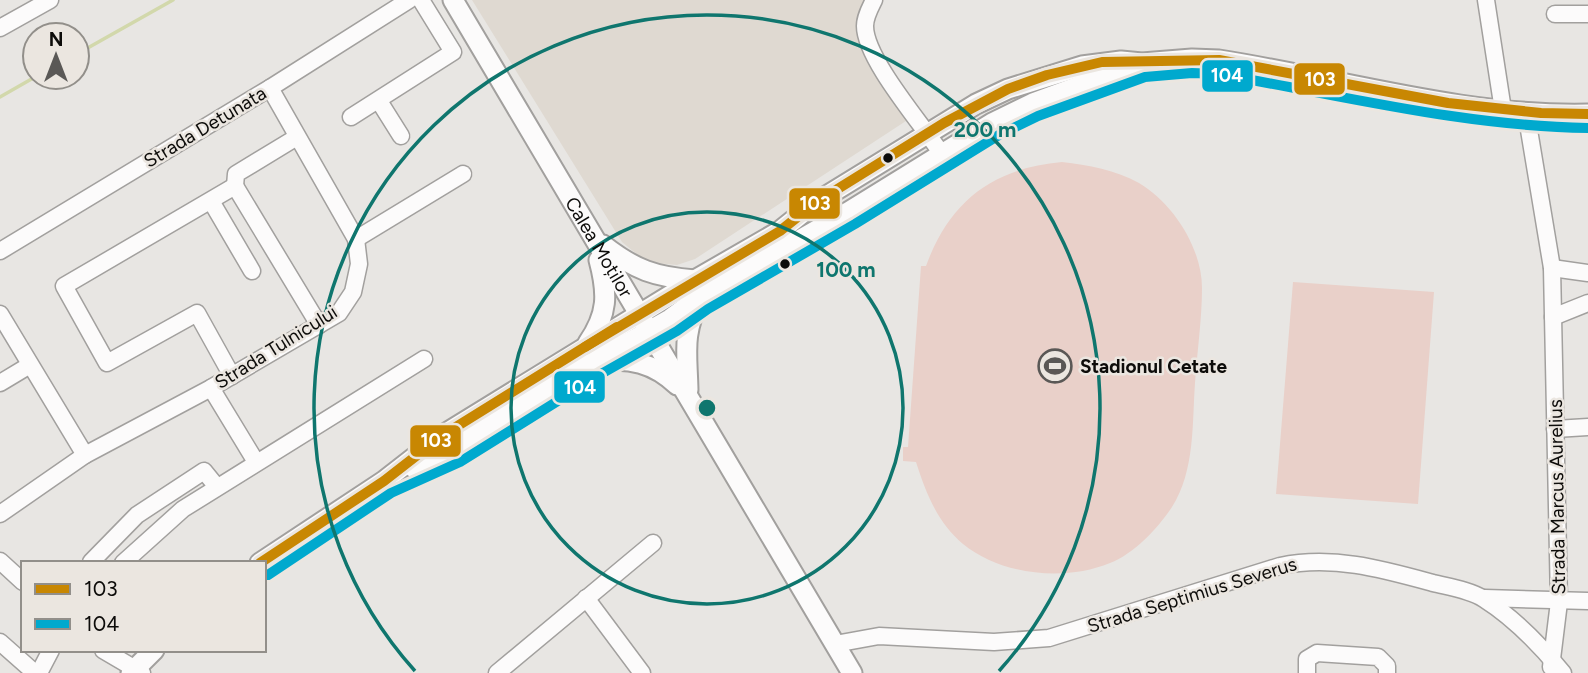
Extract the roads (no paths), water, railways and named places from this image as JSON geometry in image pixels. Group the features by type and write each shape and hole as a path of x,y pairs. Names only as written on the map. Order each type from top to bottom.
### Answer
{"main road":[{"name":"Calea Moților","path":"453,0 852,673"},
{"path":"263,561 384,481 453,450 590,354 698,289 815,203 928,133 987,99 1048,75 1102,62 1219,60 1410,96 1503,110 1588,114"},
{"path":"594,238 623,261 650,274 698,289 848,212 992,123 1033,103 1142,63"},
{"path":"590,354 605,310 604,282 594,238"},
{"path":"688,395 685,343 698,289"},
{"path":"590,354 649,365 671,379 688,395"},
{"path":"136,672 152,652"}],"street":[{"path":"0,28 50,0"},
{"name":"Strada Detunata","path":"0,251 270,88 409,0"},
{"path":"351,117 453,52 421,0"},
{"path":"874,0 865,26 868,42 888,78 941,153"},
{"path":"1486,0 1503,110"},
{"path":"1555,14 1588,14"},
{"name":"Strada Tulnicului","path":"0,514 85,455 211,388 339,313 353,292 359,264 356,239 270,88"},
{"path":"379,101 401,136"},
{"name":"Strada Marcus Aurelius","path":"1526,112 1552,268 1559,602 1551,666"},
{"path":"297,137 236,174 235,186 319,325"},
{"path":"356,239 463,174"},
{"path":"232,376 197,313 107,363 64,286 235,186"},
{"path":"211,201 252,271"},
{"path":"1552,268 1588,273"},
{"path":"1553,317 1588,303"},
{"path":"0,314 85,455"},
{"path":"125,561 183,509 424,359"},
{"path":"0,383 30,365"},
{"path":"211,388 256,462"},
{"path":"1555,429 1588,427"},
{"path":"91,561 136,515 204,471 217,487"},
{"path":"497,673 653,543"},
{"path":"0,561 21,580"},
{"name":"Strada Septimius Severus","path":"835,644 878,636 994,642 1049,638 1302,562 1326,561 1371,566 1483,598 1511,620 1551,666"},
{"path":"586,598 642,673"},
{"path":"1483,598 1588,601"},
{"path":"0,642 36,673 50,652"},
{"path":"106,652 136,672"},
{"path":"1307,673 1307,659 1317,653 1378,657 1387,666 1387,673"},
{"path":"1551,666 1563,673"}],"waterway":[{"path":"91,46 173,0"},
{"path":"0,97 21,85"}],"place":[{"name":"Stadionul Cetate","path":"1055,366"}]}
